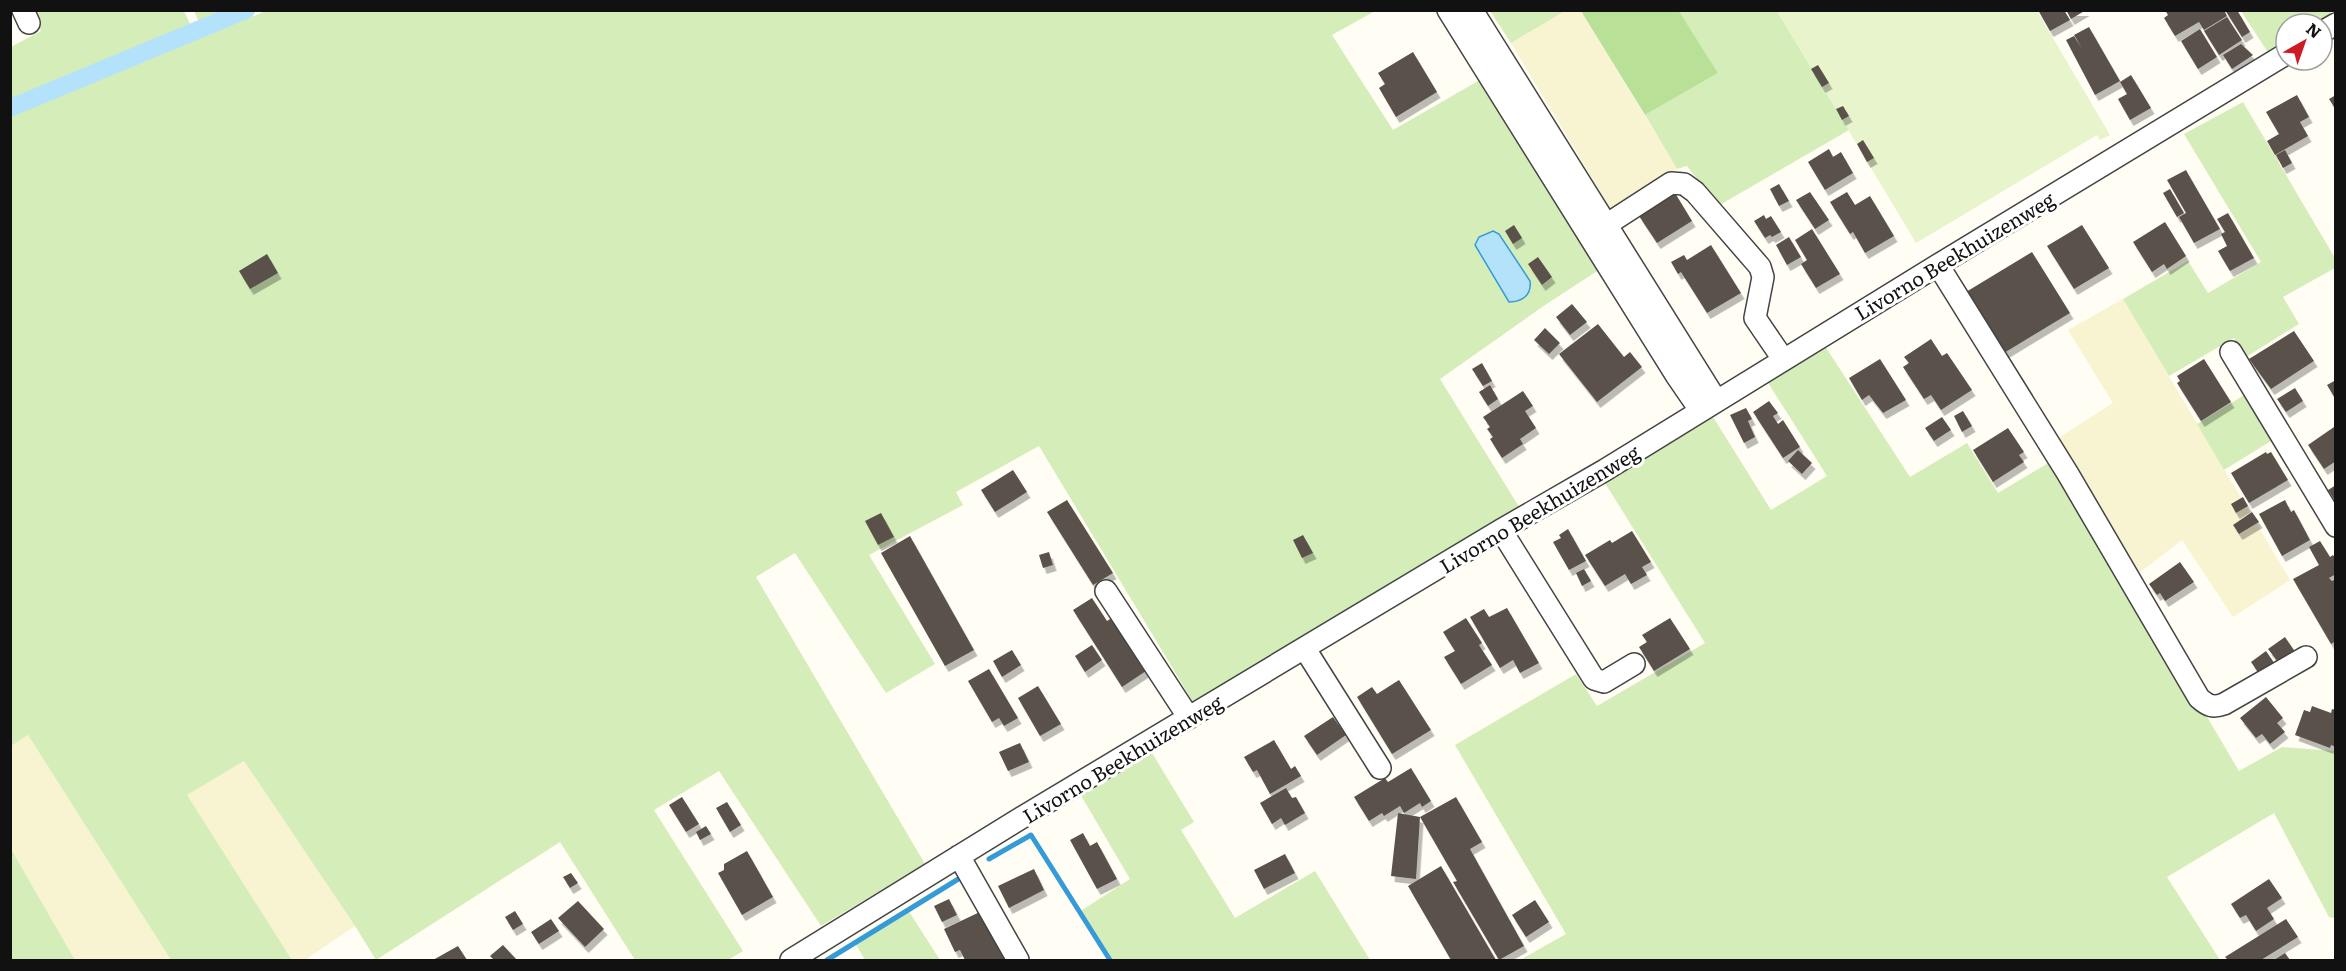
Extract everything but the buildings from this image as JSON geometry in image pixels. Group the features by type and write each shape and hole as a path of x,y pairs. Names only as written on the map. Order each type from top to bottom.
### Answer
{"street":[{"path":"1448,10 1676,375 1708,405"},
{"path":"1472,10 1606,225 1708,405"},
{"name":"Livorno Beekhuizenweg","path":"791,960 959,856 1501,530 1605,470 1783,359 2274,61"},
{"path":"1606,225 1671,183 1684,184 1695,192 1760,267 1763,277 1755,318 1783,359"},
{"path":"1938,265 2068,474 2199,698 2207,705 2216,707 2224,704 2306,657"},
{"path":"2231,352 2336,526"},
{"path":"1501,530 1594,679 1604,682 1634,664"},
{"path":"1106,591 1189,718"},
{"path":"1305,649 1380,768"},
{"path":"959,856 1018,960"}],"shaded area":[{"path":"1565,11 1581,11 1677,169 1610,208 1511,43"},
{"path":"2123,299 2290,580 2233,617 2182,540 2134,577 2054,441 2113,403 2068,330"},
{"path":"28,735 171,960 75,960 11,849 10,746"},
{"path":"244,761 355,926 305,960 292,960 186,795"}],"green space":[{"path":"2329,10 2330,12 2274,12 2274,51 2269,54 2241,11"},
{"path":"31,11 184,11 194,32 11,108 11,47 41,31"},
{"path":"194,11 246,11 202,29"},
{"path":"266,11 1375,11 1332,35 1393,130 1485,77 1605,266 1440,379 1521,510 1196,707 1039,446 956,492 963,505 869,555 935,664 886,693 795,553 756,577 925,864 821,926 719,771 654,810 743,951 728,960 635,960 560,842 376,960 244,761 187,795 292,960 171,960 28,735 11,746 11,115"},
{"path":"1490,11 1565,11 1511,43"},
{"path":"1581,11 1679,11 1718,73 1645,115"},
{"path":"1679,11 1777,11 1849,130 1718,206 1687,166 1677,169 1645,115 1718,73"},
{"path":"1777,11 2037,11 2110,135 2100,140 2097,135 1916,243"},
{"path":"2243,102 2335,258 2335,268 2283,297 2299,324 2246,357 2234,338 2169,376 2123,299 2188,261 2208,293 2261,262 2184,134"},
{"path":"1823,343 1910,477 1967,443 1998,493 2055,459 2239,771 2282,747 2335,751 2335,918 2329,917 2274,813 2167,877 2220,960 1522,959 1566,934 1455,745 1576,674 1597,706 1705,643 1603,480 1710,412 1771,510 1827,476 1765,378"},
{"path":"2246,394 2279,436 2224,470 2197,424"},
{"path":"1149,748 1194,822 1181,830 1235,918 1315,871 1370,960 1110,960 1079,912 1130,879 1079,792"},
{"path":"11,849 75,960 11,960"},
{"path":"908,910 940,960 865,960 855,943"}],"water":[{"path":"1493,231 1499,234 1530,281 1528,294 1518,301 1509,302 1475,245 1479,237"}],"waterway":[{"path":"10,108 246,10"},
{"path":"989,859 1031,835 1110,960"},
{"path":"827,960 960,878"}]}
